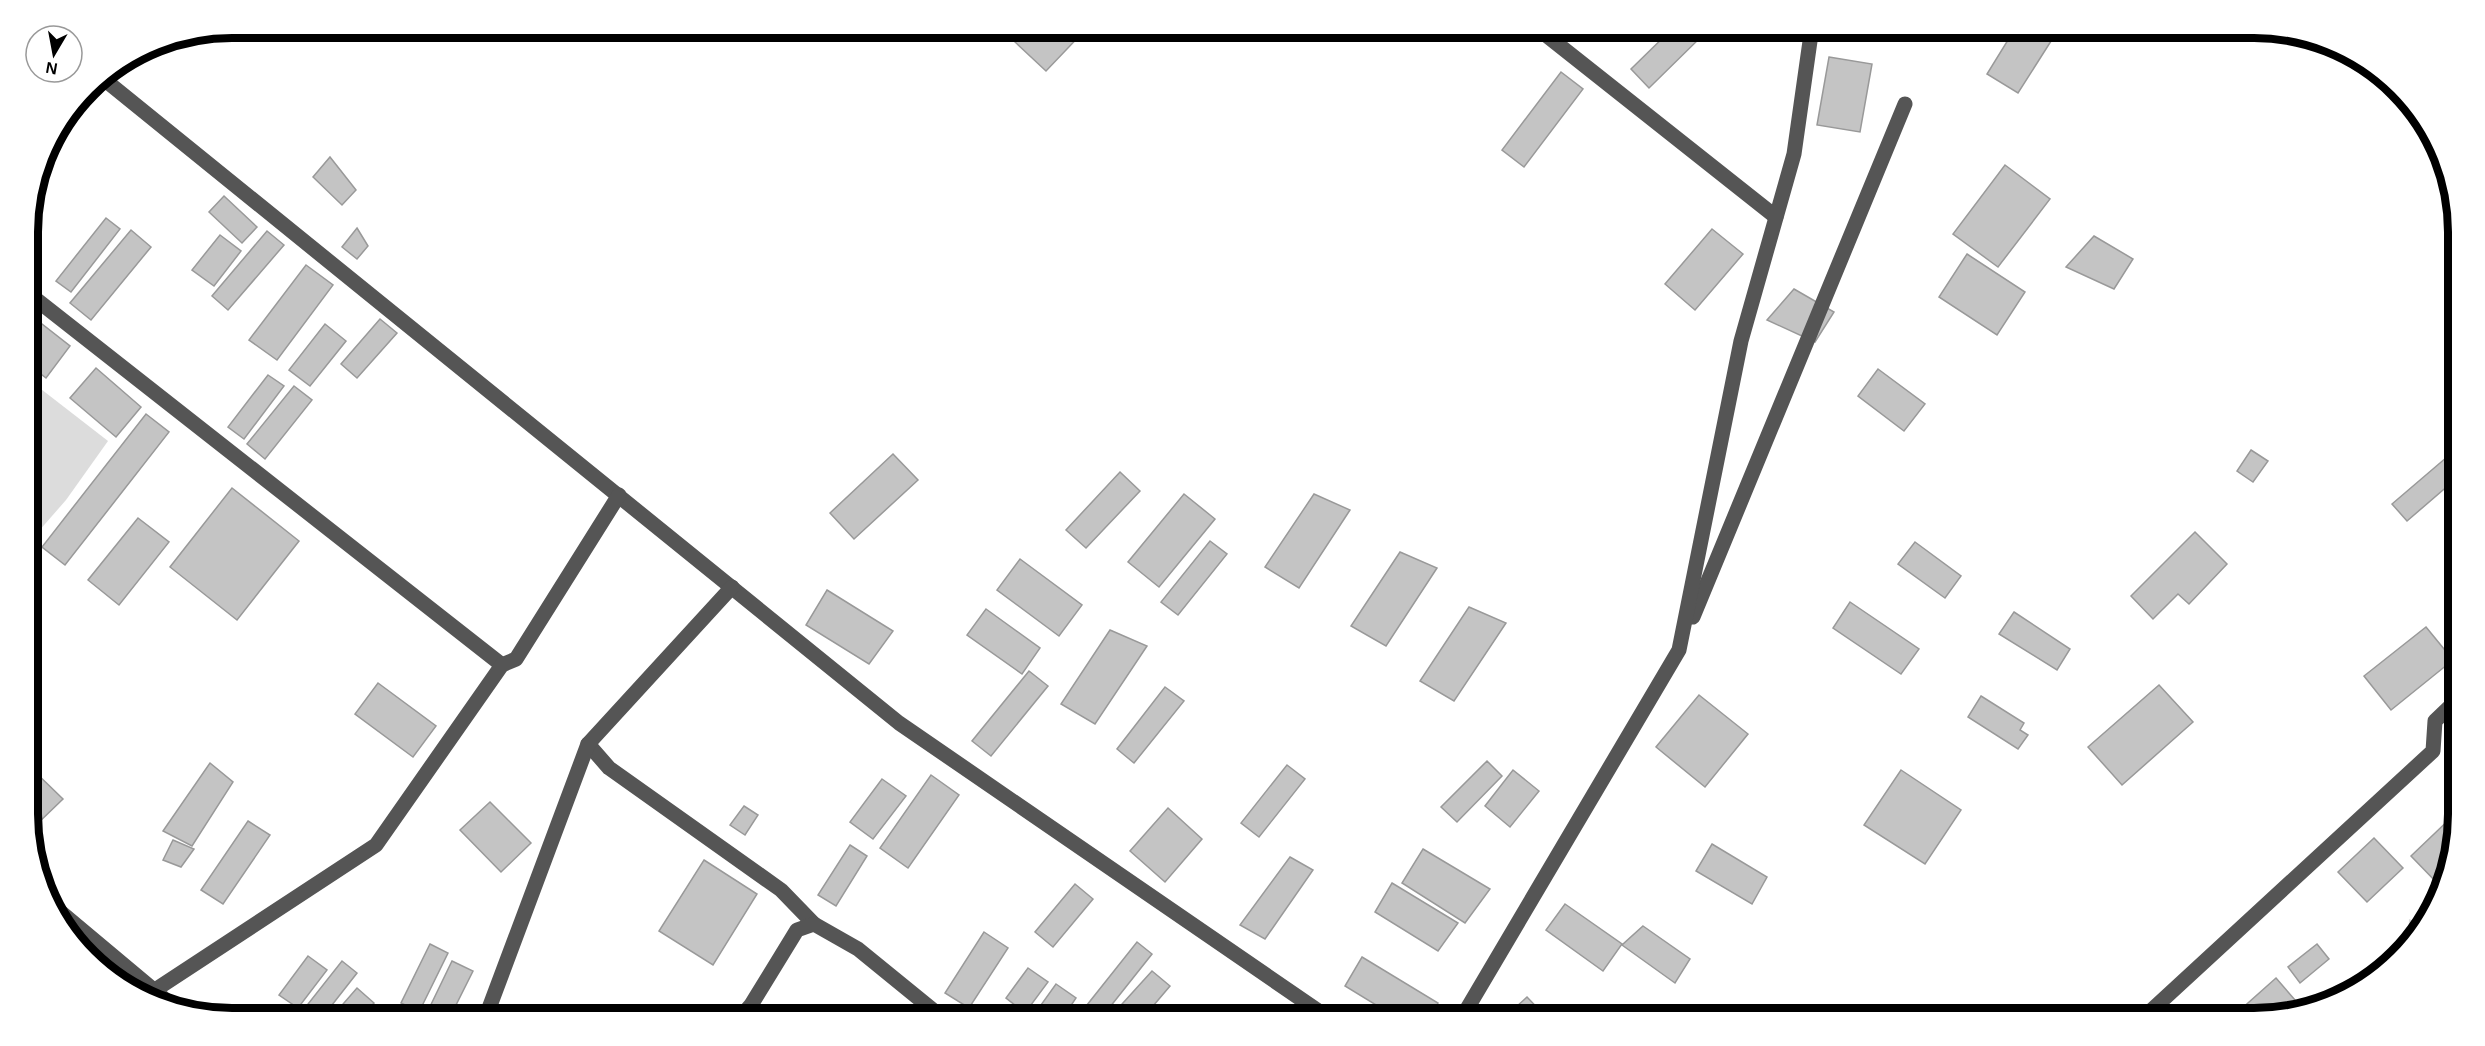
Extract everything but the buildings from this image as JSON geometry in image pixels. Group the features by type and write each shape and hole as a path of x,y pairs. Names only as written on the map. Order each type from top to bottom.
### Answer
{"street":[{"path":"1550,38 1776,217"},
{"path":"1679,650 1741,341 1794,154 1810,38"},
{"path":"108,83 899,723 1314,1008"},
{"path":"1467,1008 1679,650 1905,104"},
{"path":"38,302 502,665"},
{"path":"154,990 376,845 502,665 516,659 619,495"},
{"path":"489,1008 588,744 732,587"},
{"path":"2154,1008 2433,751 2435,721 2448,709"},
{"path":"588,744 609,768 781,890 814,924 858,950 930,1008"},
{"path":"69,919 159,995"},
{"path":"748,1008 797,930 814,924"}],"shaded area":[{"path":"38,387 108,441 66,500 38,532"},
{"path":"2409,919 2415,921 2408,931"}]}
